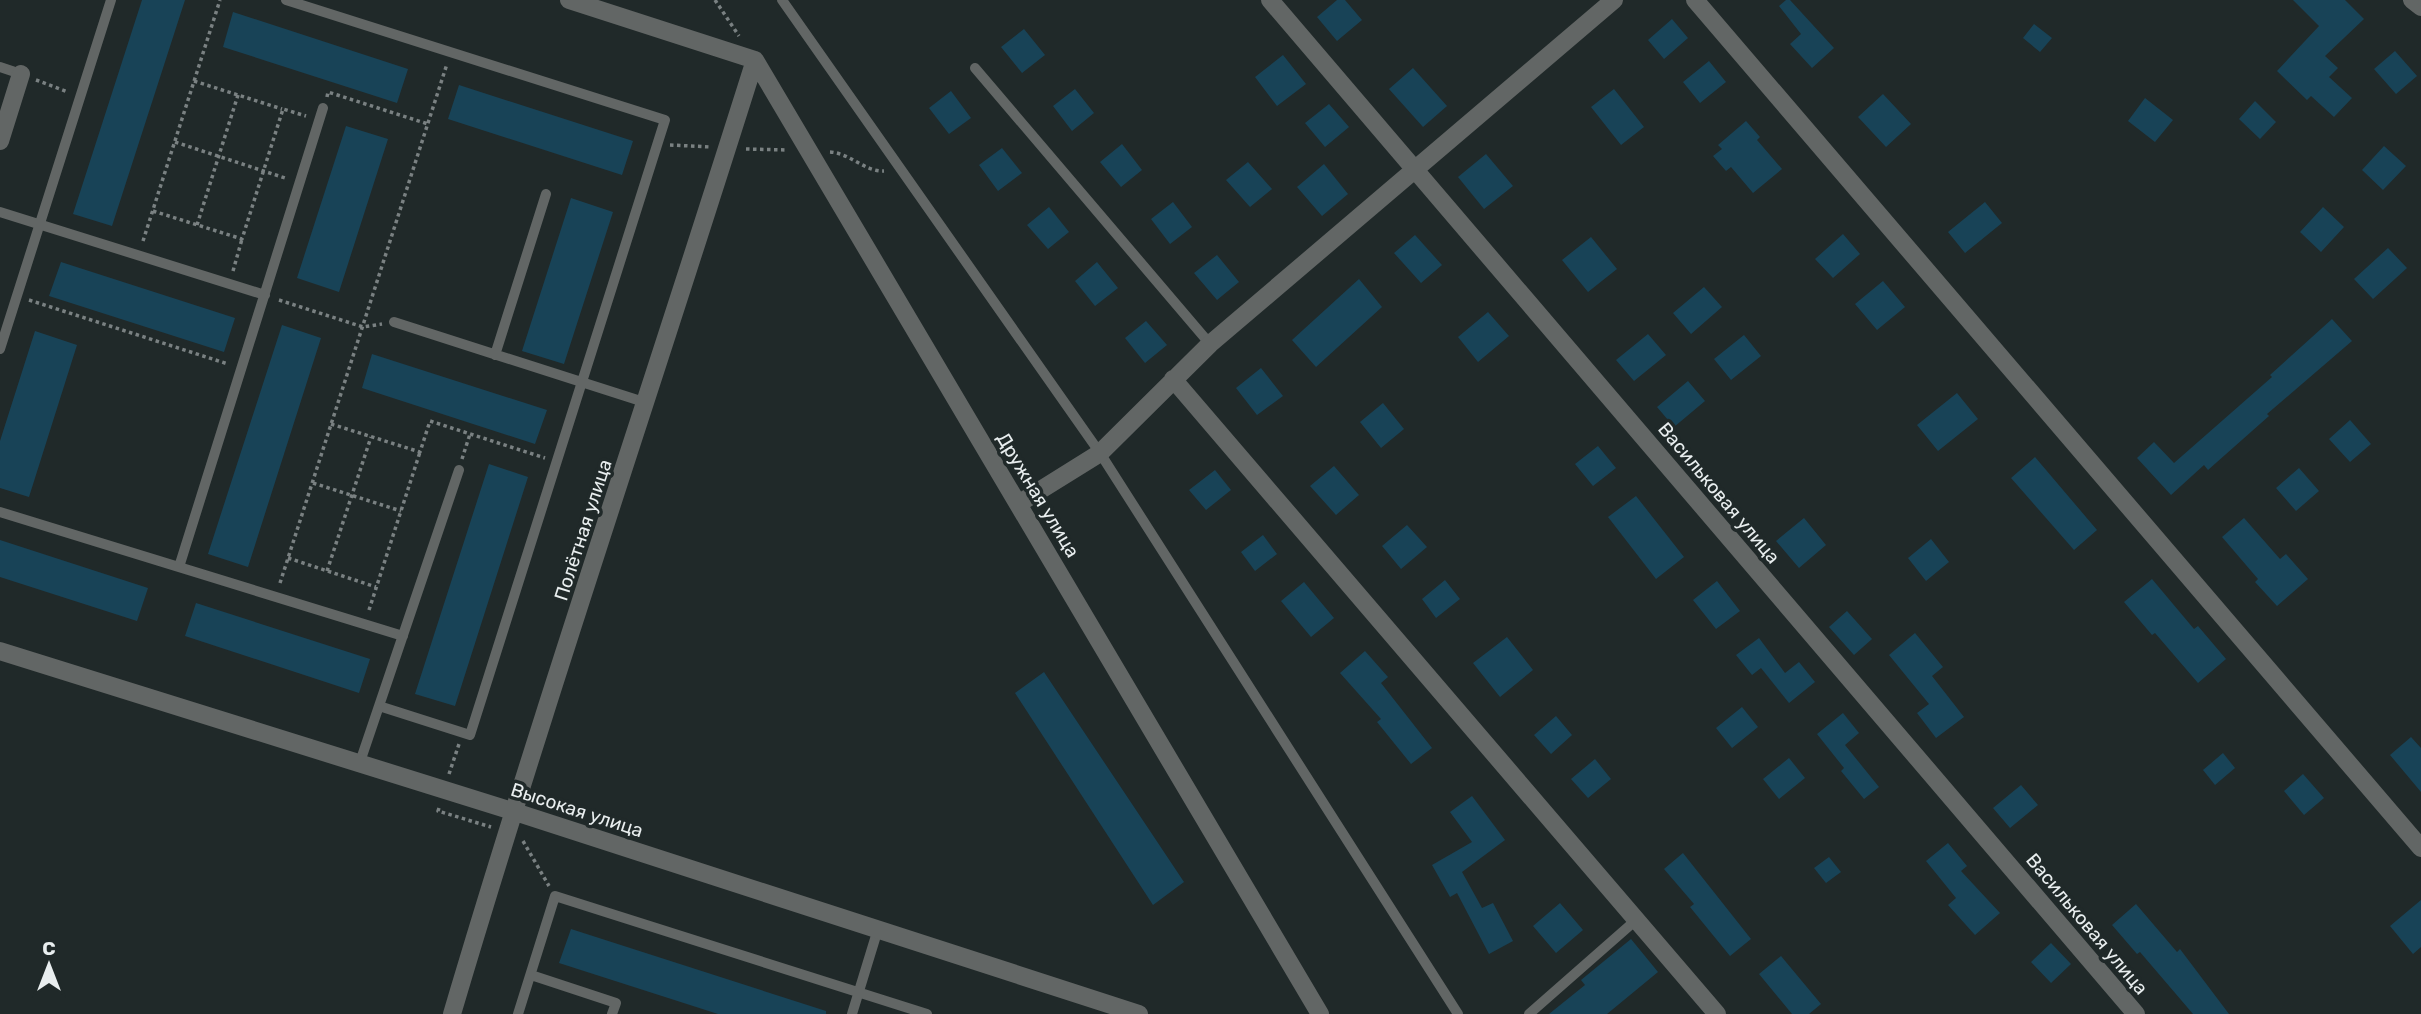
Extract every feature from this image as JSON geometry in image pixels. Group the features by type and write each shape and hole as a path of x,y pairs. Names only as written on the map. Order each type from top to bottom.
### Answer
{"street":[{"path":"569,0 755,60"},
{"name":"Васильковая улица","path":"1270,0 2136,1014"},
{"path":"1018,504 1100,453 1210,344 1416,172 1614,0"},
{"path":"1695,0 2421,848"},
{"path":"2412,0 2421,7"},
{"name":"Полётная улица","path":"452,1014 512,811 647,404 755,60"},
{"name":"Дружная улица","path":"755,60 1320,1014"},
{"path":"0,141 20,74"},
{"path":"1173,379 1717,1014"},
{"name":"Высокая улица","path":"0,651 360,762 1139,1014"}],"lane":[{"path":"0,349 111,0"},
{"path":"286,0 665,120 470,735 379,706"},
{"path":"782,0 1100,453 1458,1014"},
{"path":"0,67 20,74"},
{"path":"975,68 1210,344"},
{"path":"179,567 323,108"},
{"path":"495,355 546,194"},
{"path":"0,212 265,295"},
{"path":"394,322 647,404"},
{"path":"360,762 459,470"},
{"path":"0,512 403,636"},
{"path":"518,1014 555,896 926,1014"},
{"path":"1529,1014 1636,920"},
{"path":"852,1014 878,929"},
{"path":"531,975 616,1003 612,1014"}],"path":[{"path":"138,255 220,0"},
{"path":"715,0 755,60"},
{"path":"276,597 451,52"},
{"path":"20,74 80,97"},
{"path":"194,81 320,121"},
{"path":"323,108 328,92 428,124"},
{"path":"197,225 238,95"},
{"path":"229,284 283,109"},
{"path":"175,142 300,183"},
{"path":"657,144 842,153 876,172 900,170"},
{"path":"153,211 242,239"},
{"path":"265,295 363,327 394,322"},
{"path":"17,296 242,368"},
{"path":"364,624 430,421 556,461"},
{"path":"331,424 420,452"},
{"path":"459,470 470,434"},
{"path":"327,571 371,437"},
{"path":"313,483 401,511"},
{"path":"288,558 376,587"}],"building":[{"path":"142,0 185,0 112,226 73,214"},
{"path":"1337,0 1345,0 1362,20 1337,41 1317,17"},
{"path":"1790,0 1834,48 1812,68 1790,44 1801,34 1779,6"},
{"path":"2293,0 2345,0 2364,19 2325,56 2338,68 2329,77 2352,98 2334,117 2311,96 2307,100 2277,71 2319,26"},
{"path":"233,12 408,69 397,103 223,47"},
{"path":"1672,19 1688,38 1664,59 1648,40"},
{"path":"2034,24 2052,38 2040,52 2023,38"},
{"path":"1024,29 1045,55 1022,73 1001,47"},
{"path":"2395,51 2417,76 2396,94 2374,69"},
{"path":"1283,55 1306,84 1277,106 1255,77"},
{"path":"1709,61 1726,82 1700,103 1683,82"},
{"path":"1413,68 1447,106 1423,127 1389,89"},
{"path":"459,85 633,141 622,175 448,119"},
{"path":"1075,89 1094,113 1072,131 1053,106"},
{"path":"1614,89 1644,127 1621,145 1591,107"},
{"path":"951,91 971,118 949,134 929,108"},
{"path":"1883,94 1911,124 1886,147 1858,117"},
{"path":"2145,98 2173,120 2155,142 2128,121"},
{"path":"2255,101 2276,122 2260,139 2239,119"},
{"path":"1329,104 1349,127 1325,147 1305,123"},
{"path":"1746,121 1760,137 1757,140 1782,169 1753,193 1731,167 1726,171 1713,156 1722,149 1718,145"},
{"path":"346,126 388,139 339,292 297,278"},
{"path":"1122,144 1142,170 1121,187 1100,162"},
{"path":"2384,146 2406,166 2383,190 2362,170"},
{"path":"1002,148 1022,173 998,191 979,165"},
{"path":"1486,154 1513,186 1484,209 1458,177"},
{"path":"1248,162 1272,189 1250,207 1226,180"},
{"path":"1324,164 1348,194 1322,216 1297,187"},
{"path":"571,198 613,212 564,364 522,351"},
{"path":"1173,202 1192,227 1170,244 1151,219"},
{"path":"1985,202 2002,223 1965,253 1948,232"},
{"path":"1049,207 1069,232 1048,249 1027,225"},
{"path":"2323,207 2344,227 2321,252 2300,232"},
{"path":"1843,234 1860,254 1833,278 1815,259"},
{"path":"1415,235 1442,265 1421,283 1394,253"},
{"path":"1591,237 1617,269 1588,292 1562,260"},
{"path":"2388,248 2407,268 2373,299 2354,279"},
{"path":"1217,255 1239,282 1217,300 1194,273"},
{"path":"61,262 235,318 224,352 49,296"},
{"path":"1097,262 1118,288 1095,306 1075,281"},
{"path":"1359,279 1382,307 1316,367 1292,340"},
{"path":"1883,281 1905,307 1877,330 1855,304"},
{"path":"1704,287 1722,307 1691,334 1673,313"},
{"path":"1488,312 1509,336 1478,362 1458,337"},
{"path":"2332,319 2352,341 2267,414 2269,416 2208,470 2204,465 2171,495 2137,458 2154,442 2174,463 2272,377 2270,375"},
{"path":"1146,321 1167,345 1145,363 1125,338"},
{"path":"282,325 321,338 248,567 208,554"},
{"path":"35,331 77,345 29,497 0,488 0,441"},
{"path":"1648,334 1666,355 1634,381 1616,360"},
{"path":"1744,335 1761,356 1731,380 1714,359"},
{"path":"372,354 547,410 535,444 362,388"},
{"path":"1261,368 1283,396 1257,415 1236,388"},
{"path":"1688,381 1705,401 1674,427 1657,407"},
{"path":"1957,393 1978,419 1938,451 1917,425"},
{"path":"1383,403 1404,429 1381,448 1360,422"},
{"path":"2350,420 2371,444 2350,462 2329,439"},
{"path":"1598,446 1616,468 1593,486 1575,464"},
{"path":"2035,457 2097,530 2074,550 2011,478"},
{"path":"489,464 528,477 455,706 415,694"},
{"path":"1334,466 1359,495 1336,515 1310,486"},
{"path":"2299,468 2319,491 2296,511 2276,488"},
{"path":"1215,470 1231,490 1206,510 1189,490"},
{"path":"1636,496 1684,557 1656,579 1608,517"},
{"path":"1804,518 1826,545 1799,568 1776,541"},
{"path":"2244,518 2280,559 2286,554 2308,579 2277,606 2255,582 2258,579 2222,537"},
{"path":"1407,525 1427,547 1401,569 1382,546"},
{"path":"1263,535 1277,554 1255,571 1241,552"},
{"path":"1931,539 1949,562 1926,581 1908,558"},
{"path":"0,540 148,588 137,621 0,577"},
{"path":"2152,579 2194,629 2198,626 2226,659 2198,683 2124,602"},
{"path":"1445,580 1460,599 1436,618 1422,599"},
{"path":"1717,581 1740,611 1716,629 1693,600"},
{"path":"1304,582 1334,618 1311,637 1281,601"},
{"path":"196,603 370,659 359,693 185,636"},
{"path":"1847,611 1872,639 1854,655 1829,627"},
{"path":"1915,633 1943,667 1932,676 1964,717 1936,738 1917,713 1929,704 1889,655"},
{"path":"1507,637 1533,670 1500,697 1473,663"},
{"path":"1759,638 1785,673 1799,662 1815,682 1789,703 1761,668 1752,675 1736,655"},
{"path":"1365,651 1388,677 1381,683 1432,748 1411,764 1377,722 1381,719 1340,673"},
{"path":"1044,672 1184,882 1153,905 1015,693"},
{"path":"1742,707 1758,727 1732,748 1716,728"},
{"path":"1843,713 1859,733 1845,745 1879,787 1864,799 1841,771 1844,768 1817,734"},
{"path":"1556,716 1572,735 1551,754 1534,735"},
{"path":"2411,737 2421,748 2421,792 2390,755"},
{"path":"2223,753 2235,768 2215,785 2203,770"},
{"path":"1789,758 1805,778 1779,799 1763,779"},
{"path":"1595,759 1611,779 1588,798 1571,779"},
{"path":"2303,774 2324,798 2304,815 2284,791"},
{"path":"2021,785 2038,805 2010,828 1993,808"},
{"path":"1472,796 1505,840 1462,872 1482,908 1493,903 1513,941 1489,954 1457,893 1450,897 1432,865 1472,842 1450,812"},
{"path":"1948,843 1967,866 1961,871 2000,913 1975,935 1948,905 1956,898 1926,861"},
{"path":"1683,853 1751,939 1730,956 1690,907 1694,904 1664,869"},
{"path":"1829,857 1841,872 1826,883 1814,868"},
{"path":"2421,900 2421,947 2413,954 2390,926"},
{"path":"1560,903 1583,930 1556,953 1533,926"},
{"path":"2136,904 2177,952 2180,949 2229,1014 2193,1014 2140,952 2137,954 2112,925"},
{"path":"571,929 826,1011 826,1014 718,1014 559,963"},
{"path":"1631,939 1658,972 1607,1014 1549,1014 1585,985 1581,980"},
{"path":"2051,943 2071,964 2051,983 2031,962"},
{"path":"1781,956 1821,1004 1809,1014 1792,1014 1759,974"}]}
